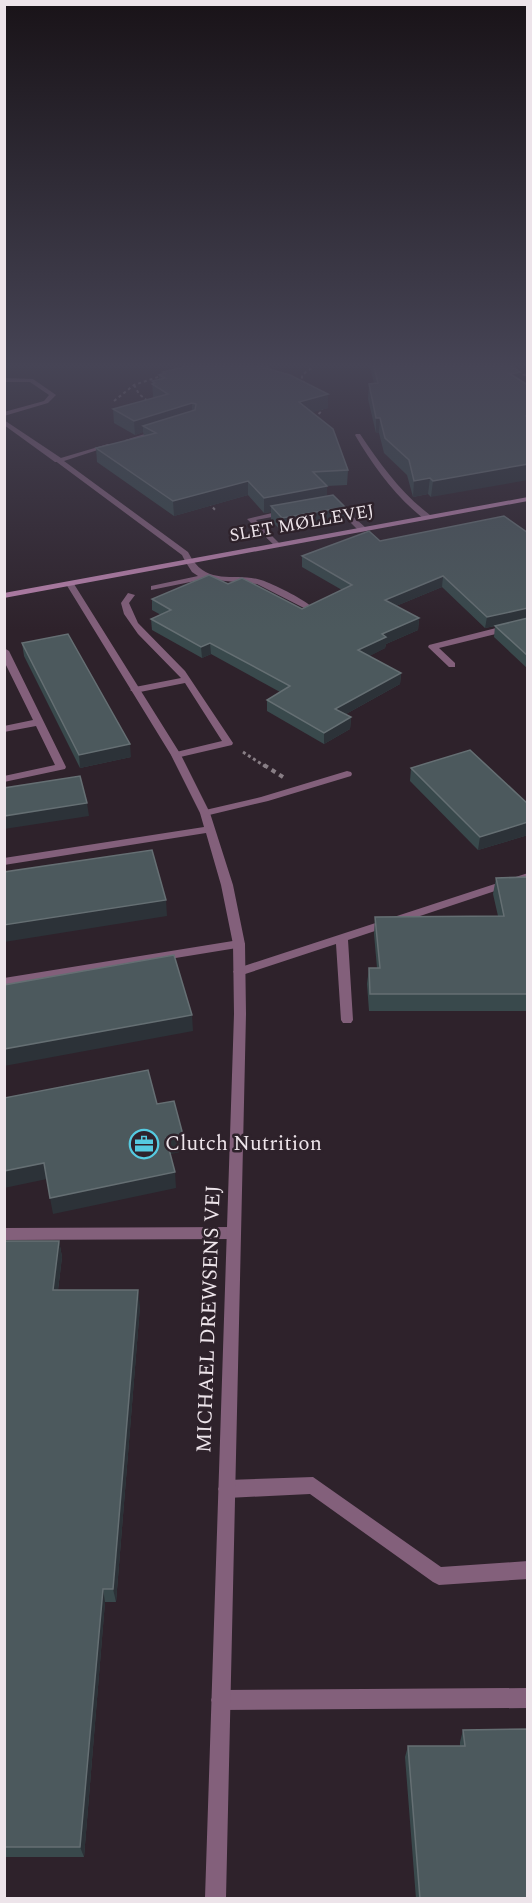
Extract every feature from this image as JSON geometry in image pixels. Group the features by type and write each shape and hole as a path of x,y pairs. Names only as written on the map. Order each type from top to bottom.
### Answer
{"street":[{"path":"46,452 185,554 195,570 205,577"},
{"path":"58,460 87,452"},
{"path":"368,452 387,482 403,500 427,517"},
{"name":"SLET MØLLEVEJ","path":"4,596 528,499"},
{"path":"324,505 334,503 362,529"},
{"path":"276,545 251,519 293,511"},
{"path":"154,588 205,577 259,582 307,606"},
{"name":"MICHAEL DREWSENS VEJ","path":"69,584 176,755 205,813 227,885 239,944 240,1014 216,1899"},
{"path":"131,595 125,603 128,616 140,633 181,672 228,743 176,755"},
{"path":"452,665 432,647 528,623"},
{"path":"4,651 7,662 61,767 4,779"},
{"path":"135,690 187,680"},
{"path":"4,729 39,722"},
{"path":"205,813 347,774"},
{"path":"4,862 210,829"},
{"path":"239,972 528,876"},
{"path":"342,938 347,1020"},
{"path":"4,982 239,944"},
{"path":"4,1234 234,1233"},
{"path":"227,1489 313,1485 439,1576 528,1570"},
{"path":"221,1700 528,1698"}],"path":[{"path":"200,502 215,501"},
{"path":"209,502 216,512"},
{"path":"228,743 292,782 297,789"}],"building":[{"path":"102,452 341,452 348,470 313,472 327,486 264,498 248,481 173,501"},
{"path":"400,452 528,452 528,464 433,481 430,478 414,481 409,460"},
{"path":"333,495 345,507 282,518 271,506"},
{"path":"504,516 528,533 528,608 487,617 443,576 385,600 419,618 382,634 386,637 358,650 401,673 335,709 351,717 324,733 267,700 290,686 210,643 201,647 151,619 171,610 152,599 209,575 228,584 242,578 302,609 352,585 302,556 369,531 380,541"},
{"path":"528,618 528,656 495,626"},
{"path":"68,634 130,744 79,755 22,643"},
{"path":"470,750 528,804 528,822 480,837 411,768"},
{"path":"80,776 87,803 4,816 4,788"},
{"path":"152,850 166,900 4,925 4,872"},
{"path":"528,877 528,994 370,994 369,968 380,968 375,917 504,916 496,878"},
{"path":"174,955 192,1015 4,1049 4,985"},
{"path":"148,1070 157,1104 174,1101 183,1135 166,1138 175,1172 50,1198 44,1163 4,1171 4,1098"},
{"path":"4,1241 59,1241 53,1290 138,1290 113,1589 103,1589 80,1847 4,1847"},
{"path":"528,1729 528,1899 420,1899 408,1746 465,1746 463,1730"}],"place":[{"name":"Clutch Nutrition","path":"144,1144"}]}
